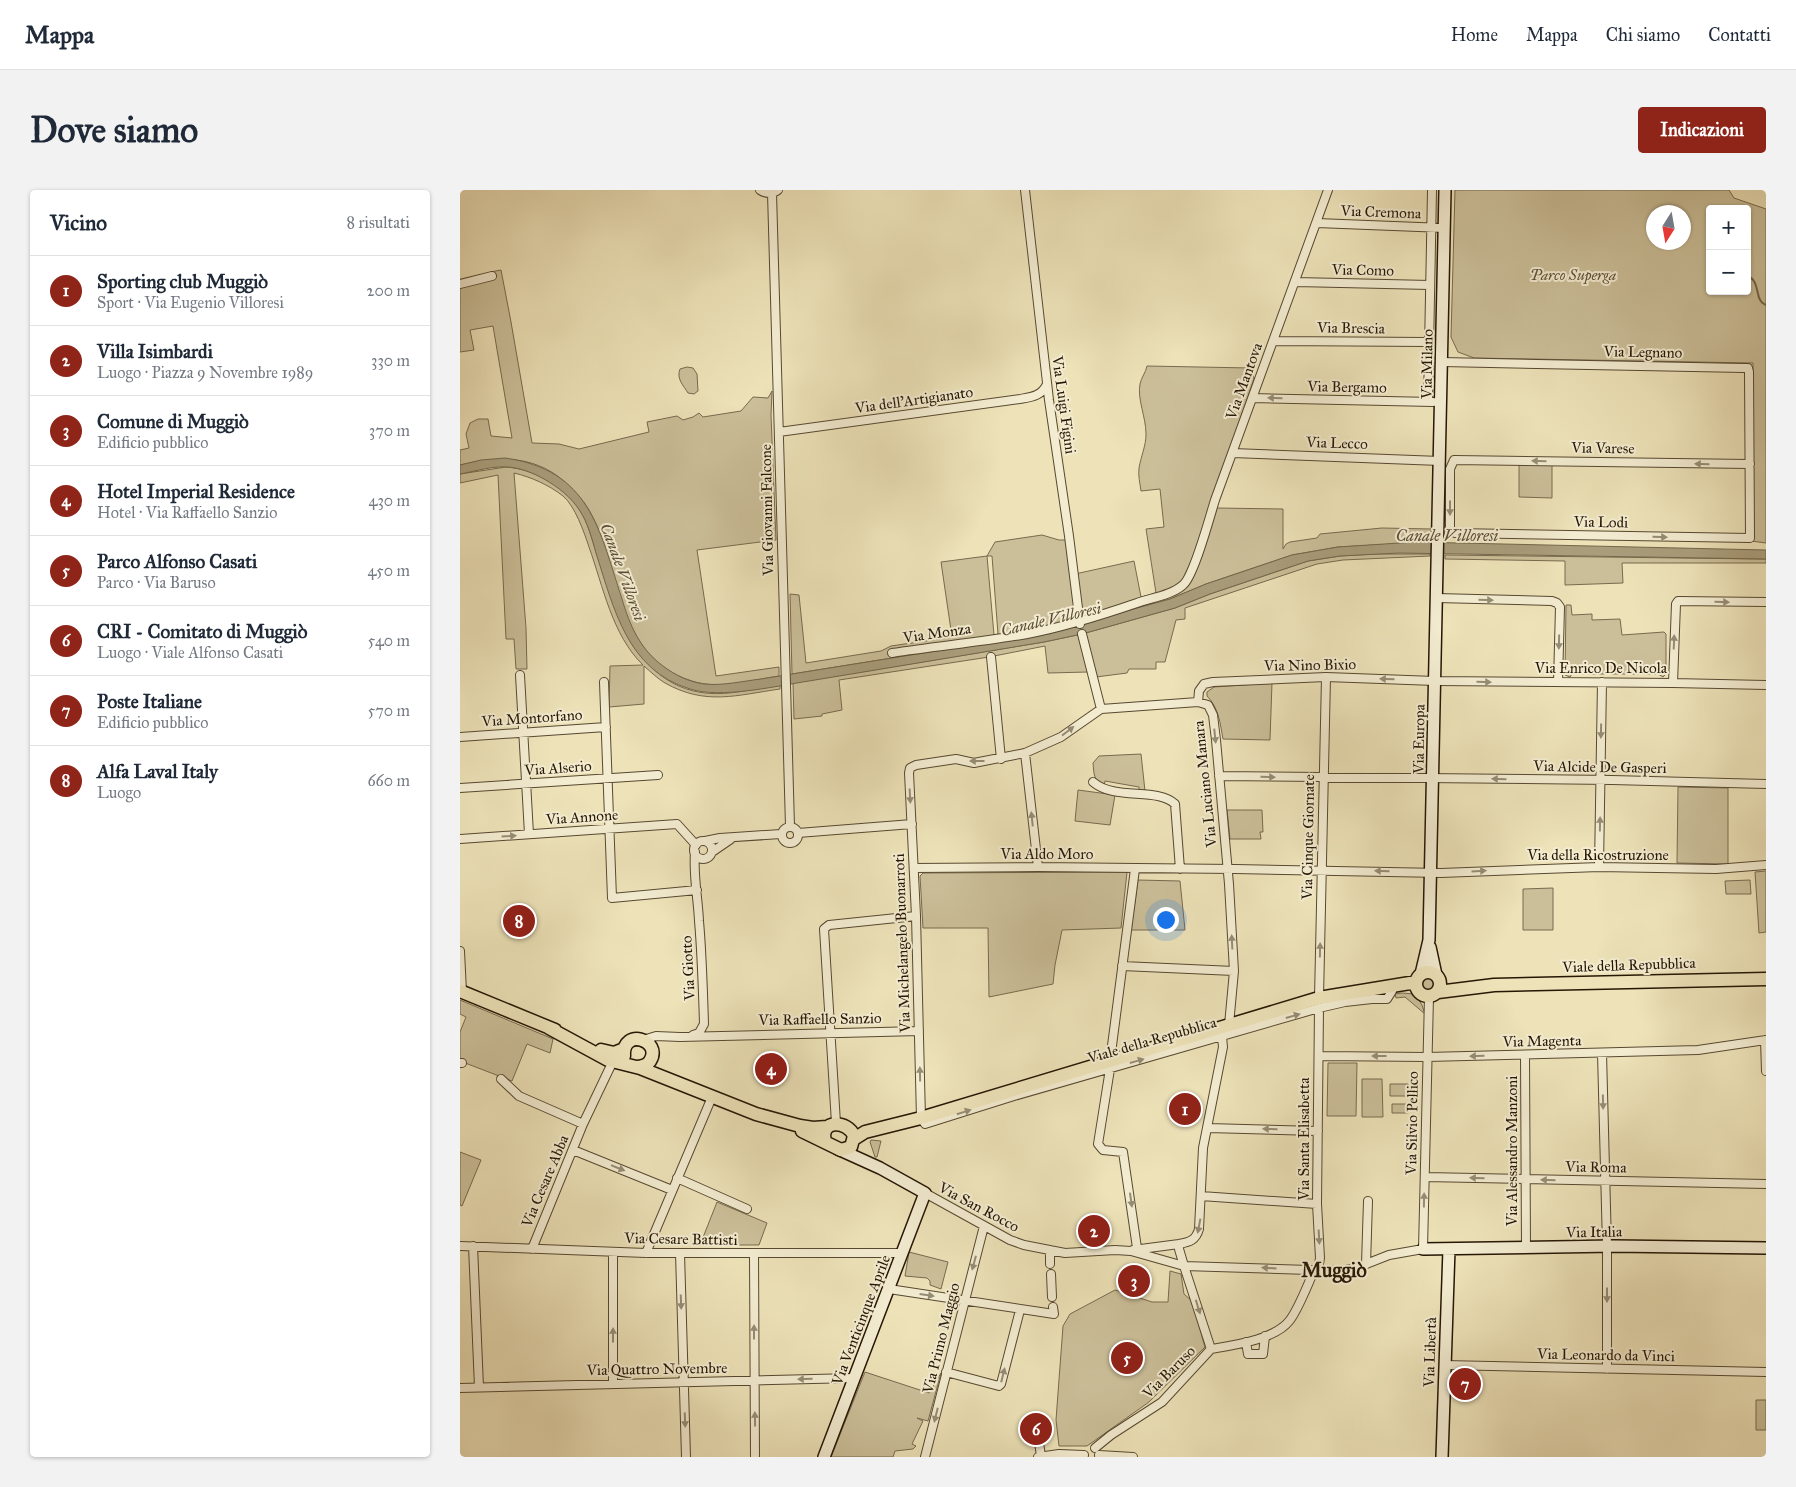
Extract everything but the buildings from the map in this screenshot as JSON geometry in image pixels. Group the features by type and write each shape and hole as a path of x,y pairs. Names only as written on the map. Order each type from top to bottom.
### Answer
{"main road":[{"name":"Viale della Repubblica","path":"1424,987 1429,972 1437,976 1468,983 1494,985"},
{"path":"1424,987 1440,985 1437,976"},
{"name":"Viale della Repubblica","path":"854,1140 865,1132 1110,1065 1229,1025 1319,1003 1348,993 1424,987 1766,979"},
{"name":"Viale della Repubblica","path":"1348,993 1424,987"},
{"path":"461,991 604,1052 616,1053 624,1049 632,1040 643,1040 649,1044 651,1055 660,1072 682,1085"},
{"path":"549,1028 613,1061 633,1066 756,1114 786,1123 838,1149 848,1148 854,1140 852,1132 835,1125 824,1135 825,1141"},
{"path":"624,1049 624,1057 633,1066 645,1065 651,1055"},
{"name":"Viale della Repubblica","path":"786,1123 813,1128 835,1125 889,1125"}],"street":[{"path":"760,190 767,193 775,192"},
{"name":"Via Luigi Figini","path":"1025,190 1047,384 1070,536 1079,622"},
{"name":"Via Mantova","path":"1186,582 1328,190"},
{"name":"Via Milano","path":"1428,402 1432,190"},
{"name":"Via Milano","path":"1438,539 1445,190"},
{"name":"Via Giovanni Falcone","path":"775,192 784,664 790,826"},
{"name":"Via Cremona","path":"1317,223 1444,228"},
{"path":"460,284 492,276"},
{"name":"Via Como","path":"1296,282 1430,285"},
{"name":"Via Brescia","path":"1274,341 1429,342"},
{"name":"Via Legnano","path":"1442,362 1748,368 1750,464"},
{"name":"Via dell'Artigianato","path":"779,432 1020,399 1041,393 1047,384"},
{"name":"Via Bergamo","path":"1253,398 1441,403"},
{"name":"Via Lecco","path":"1233,453 1440,461"},
{"name":"Via Varese","path":"1454,460 1750,464"},
{"name":"Via Lodi","path":"1454,460 1450,469 1450,529 1455,533 1750,538 1750,464"},
{"name":"Via Europa","path":"1424,987 1429,940 1438,539"},
{"name":"Via Monza","path":"892,653 1027,634 1079,622 1159,596 1177,589 1186,582"},
{"path":"1437,598 1552,600 1557,603 1560,607 1558,682"},
{"path":"1672,682 1676,604 1678,601 1766,602"},
{"path":"992,657 1001,759 1025,753 1061,737 1101,709 1082,634"},
{"path":"520,675 529,834"},
{"name":"Via Nino Bixio","path":"1198,702 1199,691 1204,684 1214,682 1326,677 1435,681"},
{"name":"Via Cinque Giornate","path":"1319,1003 1326,677"},
{"name":"Via Enrico De Nicola","path":"1435,681 1672,682 1766,685"},
{"path":"604,682 612,898 697,887"},
{"path":"1599,867 1602,682"},
{"name":"Via Luciano Manara","path":"1101,709 1204,702 1212,710 1227,869 1234,971 1229,1025"},
{"name":"Via Montorfano","path":"460,737 606,727"},
{"path":"1025,753 1038,867"},
{"name":"Via Michelangelo Buonarroti","path":"921,1118 916,916 909,772 910,768 916,765 956,759 974,763 1001,759"},
{"name":"Via Alserio","path":"460,788 658,775"},
{"name":"Via Alcide De Gasperi","path":"1219,776 1766,784"},
{"path":"1093,782 1105,790 1166,798 1175,804 1180,868"},
{"name":"Via Annone","path":"460,839 677,824 695,849"},
{"path":"798,833 912,824"},
{"path":"790,826 795,828 798,833 796,840 790,844 784,841 781,834 783,830 790,826"},
{"path":"733,838 709,855 698,857 695,849 700,842 720,838 781,834"},
{"path":"705,841 710,844 709,855"},
{"name":"Via Giotto","path":"695,849 694,877 697,887"},
{"name":"Via Giotto","path":"704,1024 697,887 699,869 709,855"},
{"name":"Via della Ricostruzione","path":"1322,870 1431,873 1599,867 1716,869 1766,865"},
{"name":"Via Aldo Moro","path":"914,868 1038,867 1322,870"},
{"path":"1134,1249 1123,1152 1103,1150 1098,1144 1135,869"},
{"path":"835,1125 823,931 829,925 916,916"},
{"name":"Via Europa","path":"1429,940 1437,976"},
{"path":"460,951 461,991"},
{"path":"1122,966 1234,971"},
{"name":"Via Silvio Pellico","path":"1423,1249 1427,1057 1424,987"},
{"name":"Viale della Repubblica","path":"1110,1065 1222,1037 1319,1003 1387,999 1392,991"},
{"name":"Via Santa Elisabetta","path":"1318,1270 1320,1258 1317,1204 1319,1003"},
{"path":"689,1036 699,1033 704,1024 711,1032 722,1035"},
{"name":"Via Raffaello Sanzio","path":"643,1040 656,1036 919,1031"},
{"path":"651,1055 658,1041 667,1037"},
{"path":"1134,1249 1190,1242 1198,1233 1203,1148 1223,1047 1222,1037"},
{"name":"Via Magenta","path":"1318,1056 1427,1057 1698,1050 1766,1040 1766,1072"},
{"path":"1602,1053 1606,1181 1607,1369"},
{"path":"599,1055 604,1077"},
{"name":"Via Alessandro Manzoni","path":"1525,1055 1526,1248"},
{"name":"Via Cesare Abba","path":"532,1248 583,1124 613,1061"},
{"name":"Via Cesare Abba","path":"501,1079 519,1096 583,1124"},
{"path":"646,1253 712,1097"},
{"path":"1208,1128 1318,1131"},
{"path":"854,1140 858,1154 925,1194"},
{"path":"838,1149 878,1167"},
{"path":"573,1150 672,1190"},
{"name":"Via Roma","path":"1425,1177 1766,1184"},
{"path":"677,1178 747,1209"},
{"name":"Via San Rocco","path":"925,1194 1024,1245 1070,1254 1134,1249"},
{"name":"Via Venticinque Aprile","path":"824,1457 925,1194"},
{"path":"1201,1196 1317,1204"},
{"path":"1366,1264 1368,1201"},
{"name":"Via Primo Maggio","path":"925,1457 965,1300 986,1227"},
{"path":"1179,1244 1184,1266 1211,1348 1246,1342 1278,1330 1290,1321 1312,1275 1318,1270"},
{"name":"Via Cesare Battisti","path":"460,1246 646,1253 903,1253"},
{"path":"473,1246 479,1387"},
{"name":"Via Italia","path":"1423,1249 1607,1246 1766,1248"},
{"name":"Via Libertà","path":"1442,1457 1449,1248"},
{"path":"1134,1249 1184,1266 1318,1270 1347,1270 1389,1255 1423,1249"},
{"path":"1050,1250 1050,1264"},
{"path":"612,1384 613,1252"},
{"path":"680,1253 686,1457"},
{"path":"754,1253 756,1457"},
{"path":"1051,1274 1052,1296"},
{"path":"889,1289 1054,1314 1053,1307"},
{"path":"946,1372 998,1386 1001,1384 1020,1310"},
{"path":"1246,1342 1248,1354 1263,1354 1265,1336"},
{"name":"Via Baruso","path":"1085,1456 1088,1449 1098,1454 1111,1435 1162,1402 1211,1348"},
{"name":"Via Leonardo da Vinci","path":"1444,1365 1766,1372"},
{"name":"Via Quattro Novembre","path":"460,1388 854,1378"},
{"path":"1038,1436 1040,1457 1059,1454 1085,1456"},
{"path":"1098,1454 1134,1457"}],"green space":[{"name":"Parco Superga","path":"1455,190 1729,190 1734,198 1766,209 1766,543 1751,541 1753,363 1474,358 1458,352 1451,337"},
{"path":"501,270 532,443 559,444 579,449 649,432 647,422 677,416 683,420 699,413 703,417 741,411 753,397 768,398 772,391 771,415 776,540 697,550 716,676 779,667 779,676 713,685 692,681 667,669 648,652 634,632 624,608 600,533 587,507 570,487 545,468 518,460 490,460 460,465 460,450 469,448 466,434 470,423 478,419 488,419 491,436 512,438 493,326 470,330 474,350 460,352 460,287 492,279 490,272"},
{"path":"1147,366 1251,368 1254,379 1192,559 1181,583 1193,578 1217,508 1283,509 1283,549 1290,542 1317,538 1320,534 1382,528 1432,529 1431,542 1338,547 1292,555 1206,584 1170,599 1042,634 792,674 790,594 799,595 806,663 881,651 891,646 952,637 941,562 987,556 995,542 1042,535 1059,540 1068,540 1075,574 1134,561 1141,597 1156,593 1146,529 1164,527 1160,489 1141,491 1139,474 1146,434 1139,390","holes":["987,556 992,556 998,634 994,635"]},
{"path":"693,368 697,374 698,391 694,394 688,393 679,376 680,369"},
{"path":"1519,465 1552,465 1552,498 1519,497"},
{"path":"506,467 527,471 547,480 565,493 579,509 587,525 621,621 645,661 662,676 681,687 714,694 733,693 780,685 780,689 736,696 708,697 680,690 665,683 644,666 644,704 609,707 610,666 643,665 632,653 616,625 585,534 567,500 552,488 514,473 526,628 527,669 516,669 514,639 506,639 498,475 460,483 460,474"},
{"path":"1430,554 1430,556 1343,560 1317,564 1185,608 1185,619 1176,620 1165,662 1156,662 1156,669 1129,669 1127,673 1096,677 1080,640 1088,672 1048,673 1045,646 989,657 839,680 842,710 822,714 822,716 794,719 793,683 1044,642 1082,634 1175,608 1210,594 1308,561 1340,556"},
{"path":"1445,555 1766,559 1766,563 1622,563 1623,583 1565,585 1565,561 1445,559"},
{"path":"1566,605 1571,605 1572,615 1592,614 1592,620 1620,619 1622,635 1664,632 1666,634 1666,674 1663,677 1658,674 1572,674 1570,677 1565,675"},
{"path":"1272,683 1270,740 1223,739 1218,716 1207,696 1207,692 1214,687"},
{"path":"1141,754 1145,791 1139,790 1139,787 1105,781 1104,785 1096,779 1093,763 1099,756"},
{"path":"1678,787 1728,788 1728,864 1677,863"},
{"path":"1078,790 1115,795 1110,825 1075,821"},
{"path":"1227,810 1262,810 1263,832 1260,832 1261,839 1230,839"},
{"path":"1766,871 1766,932 1759,933 1755,872"},
{"path":"1127,872 1121,928 1062,930 1053,984 989,997 988,928 923,928 920,876 923,873"},
{"path":"1138,880 1180,881 1185,930 1131,930"},
{"path":"1750,880 1751,894 1726,894 1725,881"},
{"path":"1553,888 1553,930 1523,930 1523,889"},
{"path":"1425,978 1431,978 1435,985 1431,992 1425,992 1421,988 1421,982"},
{"path":"1395,994 1415,994 1425,1014 1405,997 1396,998"},
{"path":"460,1000 553,1039 550,1053 527,1044 512,1081 460,1061 460,1032 466,1017 460,1014"},
{"path":"1328,1063 1357,1063 1356,1116 1327,1116"},
{"path":"1362,1079 1382,1079 1383,1117 1362,1117"},
{"path":"1390,1084 1408,1084 1408,1096 1390,1096"},
{"path":"1392,1104 1408,1104 1408,1113 1392,1113"},
{"path":"871,1140 881,1141 877,1157 875,1157"},
{"path":"460,1152 481,1160 462,1206 460,1205"},
{"path":"717,1202 767,1223 759,1245 700,1245"},
{"path":"909,1252 948,1262 941,1289 930,1285 930,1281 927,1278 905,1276"},
{"path":"1170,1271 1181,1274 1184,1294 1192,1301 1205,1347 1149,1402 1087,1446 1059,1446 1056,1420 1063,1326 1070,1314 1115,1290 1152,1302 1168,1302"},
{"path":"865,1372 929,1393 941,1373 928,1421 917,1418 923,1421 912,1444 916,1446 913,1449 895,1451 893,1457 831,1457"},
{"path":"1756,1400 1766,1400 1766,1430 1756,1430"}],"shaded area":[{"path":"505,458 533,465 556,475 573,489 587,507 597,527 629,618 642,644 655,659 672,672 688,680 704,684 726,684 761,679 1042,634 1170,599 1206,584 1292,555 1338,547 1415,542 1766,550 1766,559 1399,553 1340,556 1308,561 1210,594 1175,608 1082,634 1044,642 765,688 733,692 703,692 669,680 651,668 637,652 617,616 585,521 573,501 554,485 527,471 496,467 460,474 460,465 481,460"}],"waterway":[{"path":"1751,278 1762,303 1766,305"}],"place":[{"name":"Alfa Laval Italy","path":"519,921"},
{"name":"Hotel Imperial Residence","path":"771,1069"},
{"name":"Sporting club Muggiò","path":"1185,1109"},
{"name":"Villa Isimbardi","path":"1094,1231"},
{"name":"Comune di Muggiò","path":"1134,1281"},
{"name":"Parco Alfonso Casati","path":"1127,1358"},
{"name":"Poste Italiane","path":"1465,1384"},
{"name":"CRI - Comitato di Muggiò","path":"1036,1429"}],"district":[{"name":"Muggiò","path":"1334,1270"}],"water label":[{"name":"Canale Villoresi","path":"1447,535"},
{"name":"Canale Villoresi","path":"623,572"},
{"name":"Canale Villoresi","path":"1051,619"}]}
